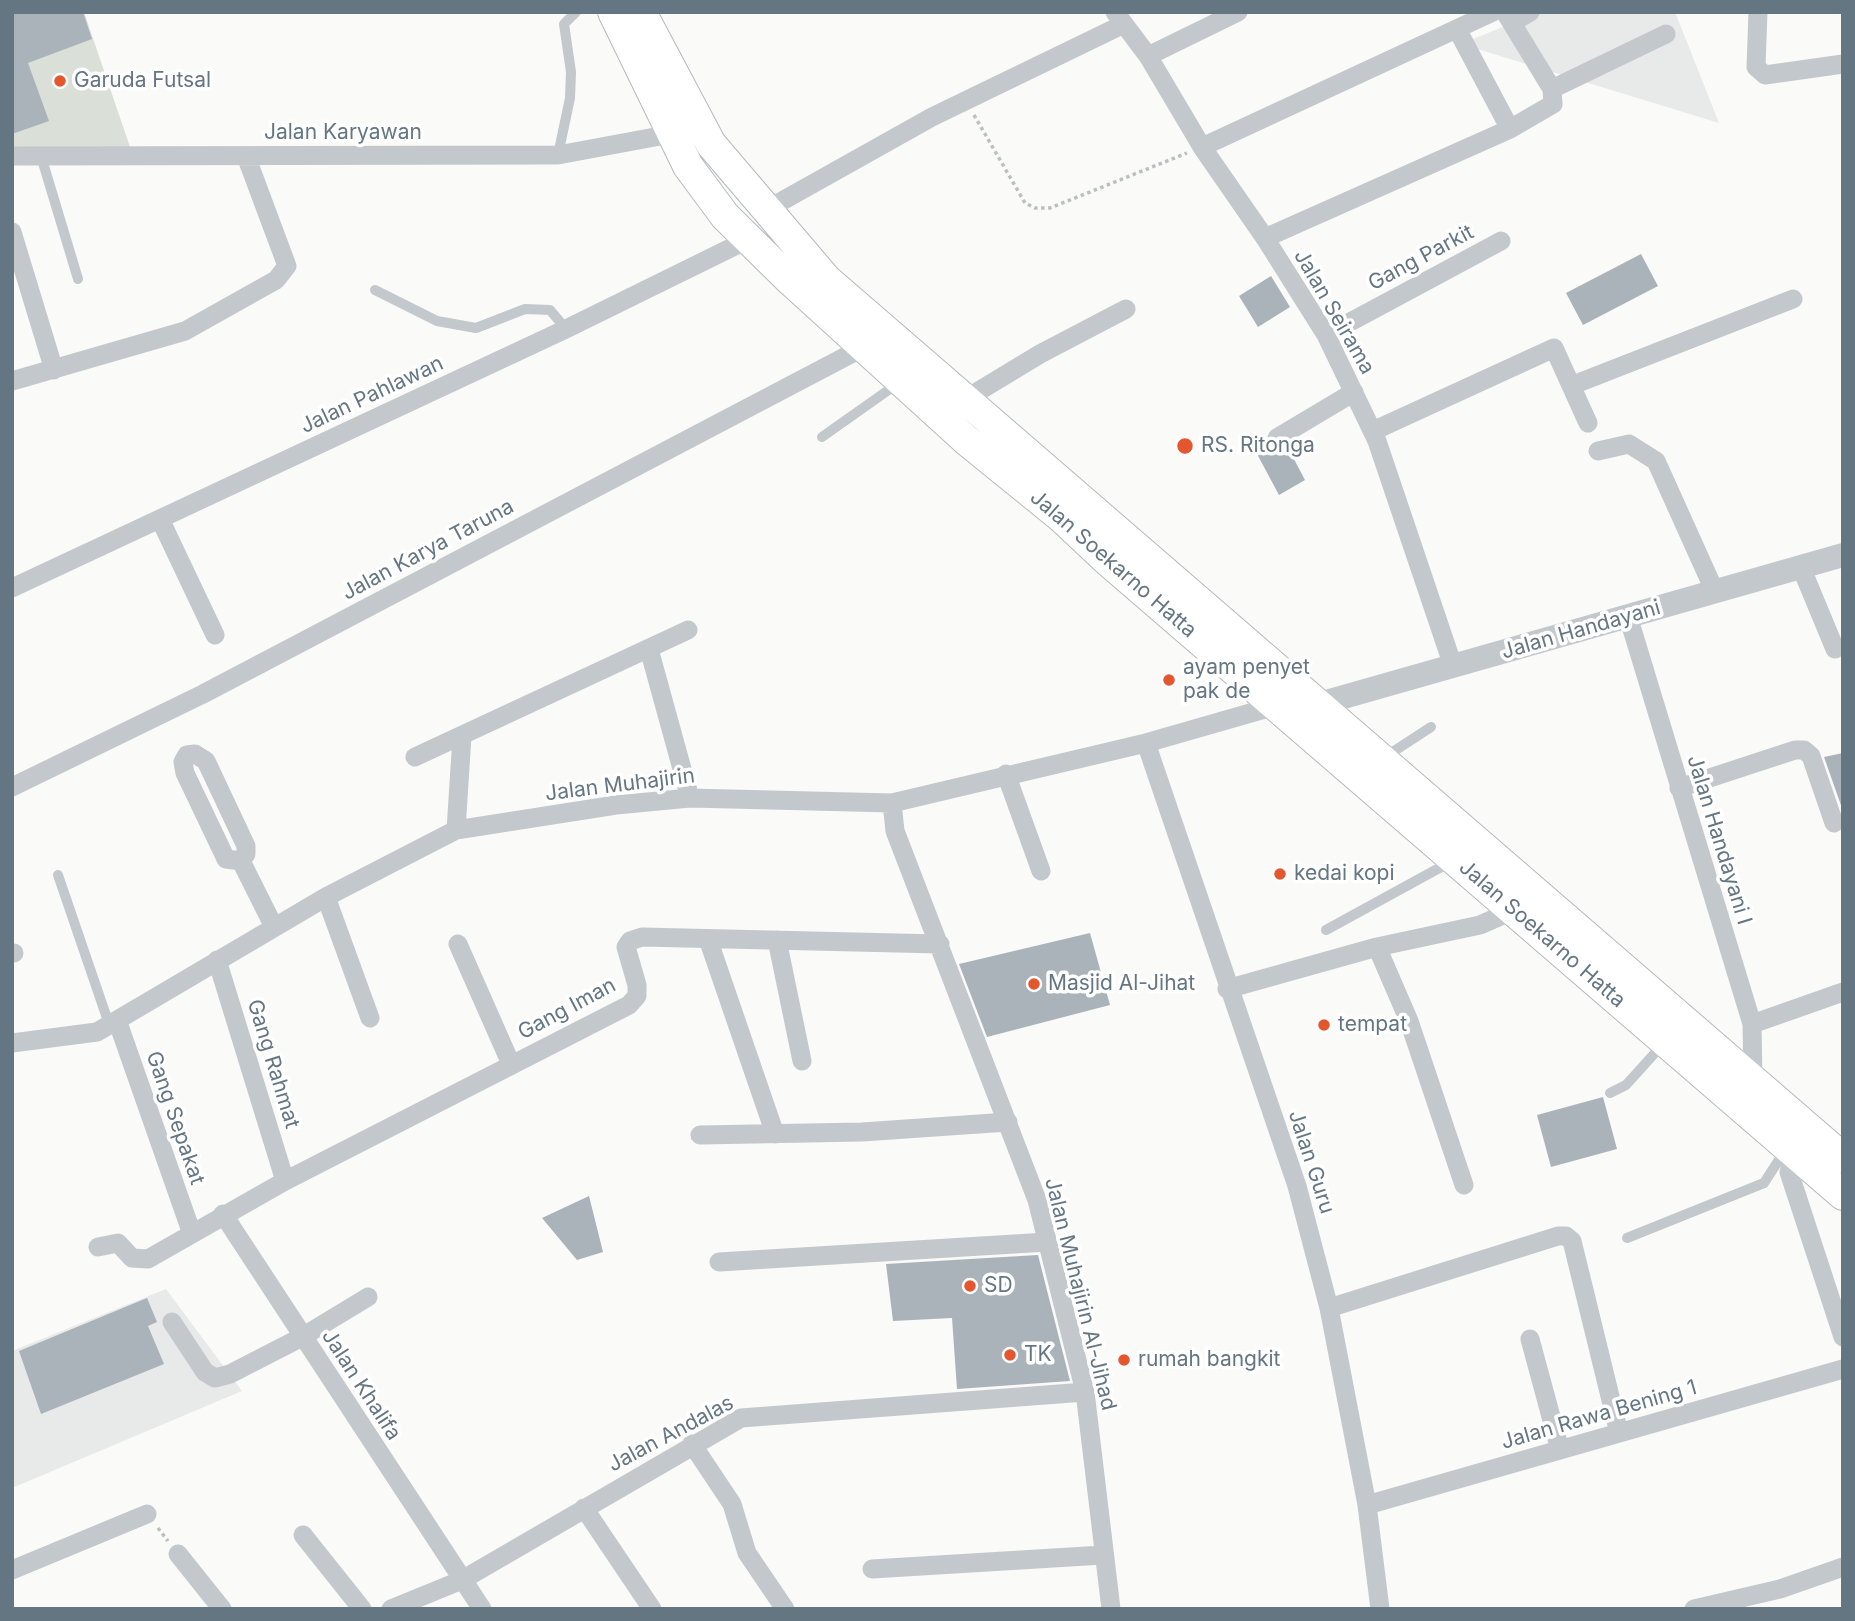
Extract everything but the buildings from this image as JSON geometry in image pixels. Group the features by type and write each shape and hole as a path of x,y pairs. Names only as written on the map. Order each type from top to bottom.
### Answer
{"main road":[{"name":"Jalan Soekarno Hatta","path":"613,12 688,166 724,216 863,348 900,382 972,419 1319,704 1843,1158"},
{"name":"Jalan Soekarno Hatta","path":"641,12 699,125 766,211 826,279 972,419 1061,517 1110,563 1843,1195"}],"street":[{"path":"1148,56 1238,12"},
{"path":"1202,147 1493,12"},
{"path":"1758,12 1756,67 1765,75 1843,64"},
{"path":"1265,238 1510,129 1553,104 1552,89 1516,16"},
{"path":"766,211 932,117 957,107 1119,18"},
{"name":"Jalan Seirama","path":"1119,18 1148,56 1202,147 1265,238 1325,335 1373,431 1453,666"},
{"path":"1457,29 1510,129"},
{"path":"1552,89 1666,34"},
{"name":"Jalan Karyawan","path":"12,156 558,155 671,134"},
{"path":"12,381 186,331 282,274 287,266 246,156"},
{"path":"12,232 54,370"},
{"name":"Jalan Pahlawan","path":"12,588 566,329 749,239"},
{"name":"Gang Parkit","path":"1325,335 1501,241"},
{"path":"1573,385 1793,299"},
{"path":"972,419 1040,354 1126,310"},
{"name":"Jalan Karya Taruna","path":"12,787 203,694 863,348"},
{"path":"1373,431 1550,349 1557,350 1588,423"},
{"path":"1277,438 1354,392"},
{"path":"1598,451 1629,444 1656,461 1714,592"},
{"path":"159,519 215,635"},
{"name":"Jalan Handayani","path":"1319,704 1843,555"},
{"path":"1801,567 1835,649"},
{"name":"Jalan Handayani I","path":"1628,617 1752,1024 1753,1080"},
{"path":"415,757 688,630"},
{"path":"649,649 690,798"},
{"name":"Jalan Muhajirin","path":"12,1043 97,1032 326,897 456,830 616,805 690,798 892,803 1146,743 1275,706"},
{"path":"456,830 461,736"},
{"name":"Jalan Guru","path":"1146,743 1227,989 1297,1186 1329,1308 1367,1505 1380,1609"},
{"path":"1679,788 1795,750 1804,750 1811,756 1834,823"},
{"path":"195,754 206,761 246,846 246,854 241,861 226,859 186,773 183,762 187,755 195,754"},
{"path":"1006,774 1041,871"},
{"name":"Jalan Muhajirin Al-Jihad","path":"892,803 895,831 1037,1200 1086,1392 1111,1609"},
{"path":"241,861 274,927"},
{"path":"326,897 370,1018"},
{"path":"1227,989 1377,947 1480,925 1514,911"},
{"name":"Gang Iman","path":"98,1247 118,1243 132,1258 148,1259 191,1231 285,1181 629,1005 637,996 637,985 625,947 630,941 642,937 940,944"},
{"path":"708,939 775,1133"},
{"path":"777,940 802,1061"},
{"path":"458,944 511,1065"},
{"path":"1377,947 1409,1021 1464,1185"},
{"name":"Gang Rahmat","path":"217,960 285,1181"},
{"path":"1752,1024 1843,992"},
{"name":"Gang Sepakat","path":"113,1022 191,1231"},
{"path":"700,1135 862,1132 1008,1122"},
{"path":"1790,1151 1789,1172 1843,1337"},
{"name":"Jalan Khalifa","path":"223,1214 482,1609"},
{"path":"1329,1308 1558,1236 1566,1236 1572,1241 1619,1433"},
{"path":"719,1262 1047,1242"},
{"path":"172,1322 205,1372 215,1378 230,1374 302,1337 368,1297"},
{"path":"1530,1339 1560,1450"},
{"name":"Jalan Rawa Bening 1","path":"1367,1505 1843,1368"},
{"name":"Jalan Andalas","path":"391,1609 463,1580 692,1444 741,1418 1086,1392"},
{"path":"692,1444 732,1504 747,1553 785,1609"},
{"path":"584,1508 652,1609"},
{"path":"12,1570 146,1514"},
{"path":"303,1535 362,1609"},
{"path":"178,1554 222,1609"},
{"path":"872,1569 1103,1555"},
{"path":"1693,1609 1780,1589 1843,1567"}],"lane":[{"path":"558,155 571,85 564,24 576,12"},
{"path":"41,156 78,279"},
{"path":"375,290 437,321 476,328 525,309 550,310 566,329"},
{"path":"822,437 900,382"},
{"path":"1382,759 1432,727"},
{"path":"1326,930 1455,859"},
{"path":"58,875 113,1022"},
{"path":"1610,1093 1626,1085 1666,1040"},
{"path":"1628,1238 1764,1183 1790,1151"}],"path":[{"path":"957,107 976,116 1025,202 1035,208 1050,208 1202,147"},
{"path":"146,1514 178,1554"}],"shaded area":[{"name":"Garuda Futsal","path":"12,12 84,12 131,150 12,152"},
{"path":"1539,12 1675,12 1719,123 1461,44"},
{"path":"166,1289 242,1391 12,1488 12,1351"}],"place":[{"name":"Garuda Futsal","path":"60,81"},
{"name":"RS. Ritonga","path":"1185,446"},
{"name":"ayam penyet pak de","path":"1169,680"},
{"name":"kedai kopi","path":"1280,874"},
{"name":"Masjid Al-Jihat","path":"1034,984"},
{"name":"tempat","path":"1324,1025"},
{"name":"SD","path":"970,1286"},
{"name":"TK","path":"1010,1355"},
{"name":"rumah bangkit","path":"1124,1360"}]}
